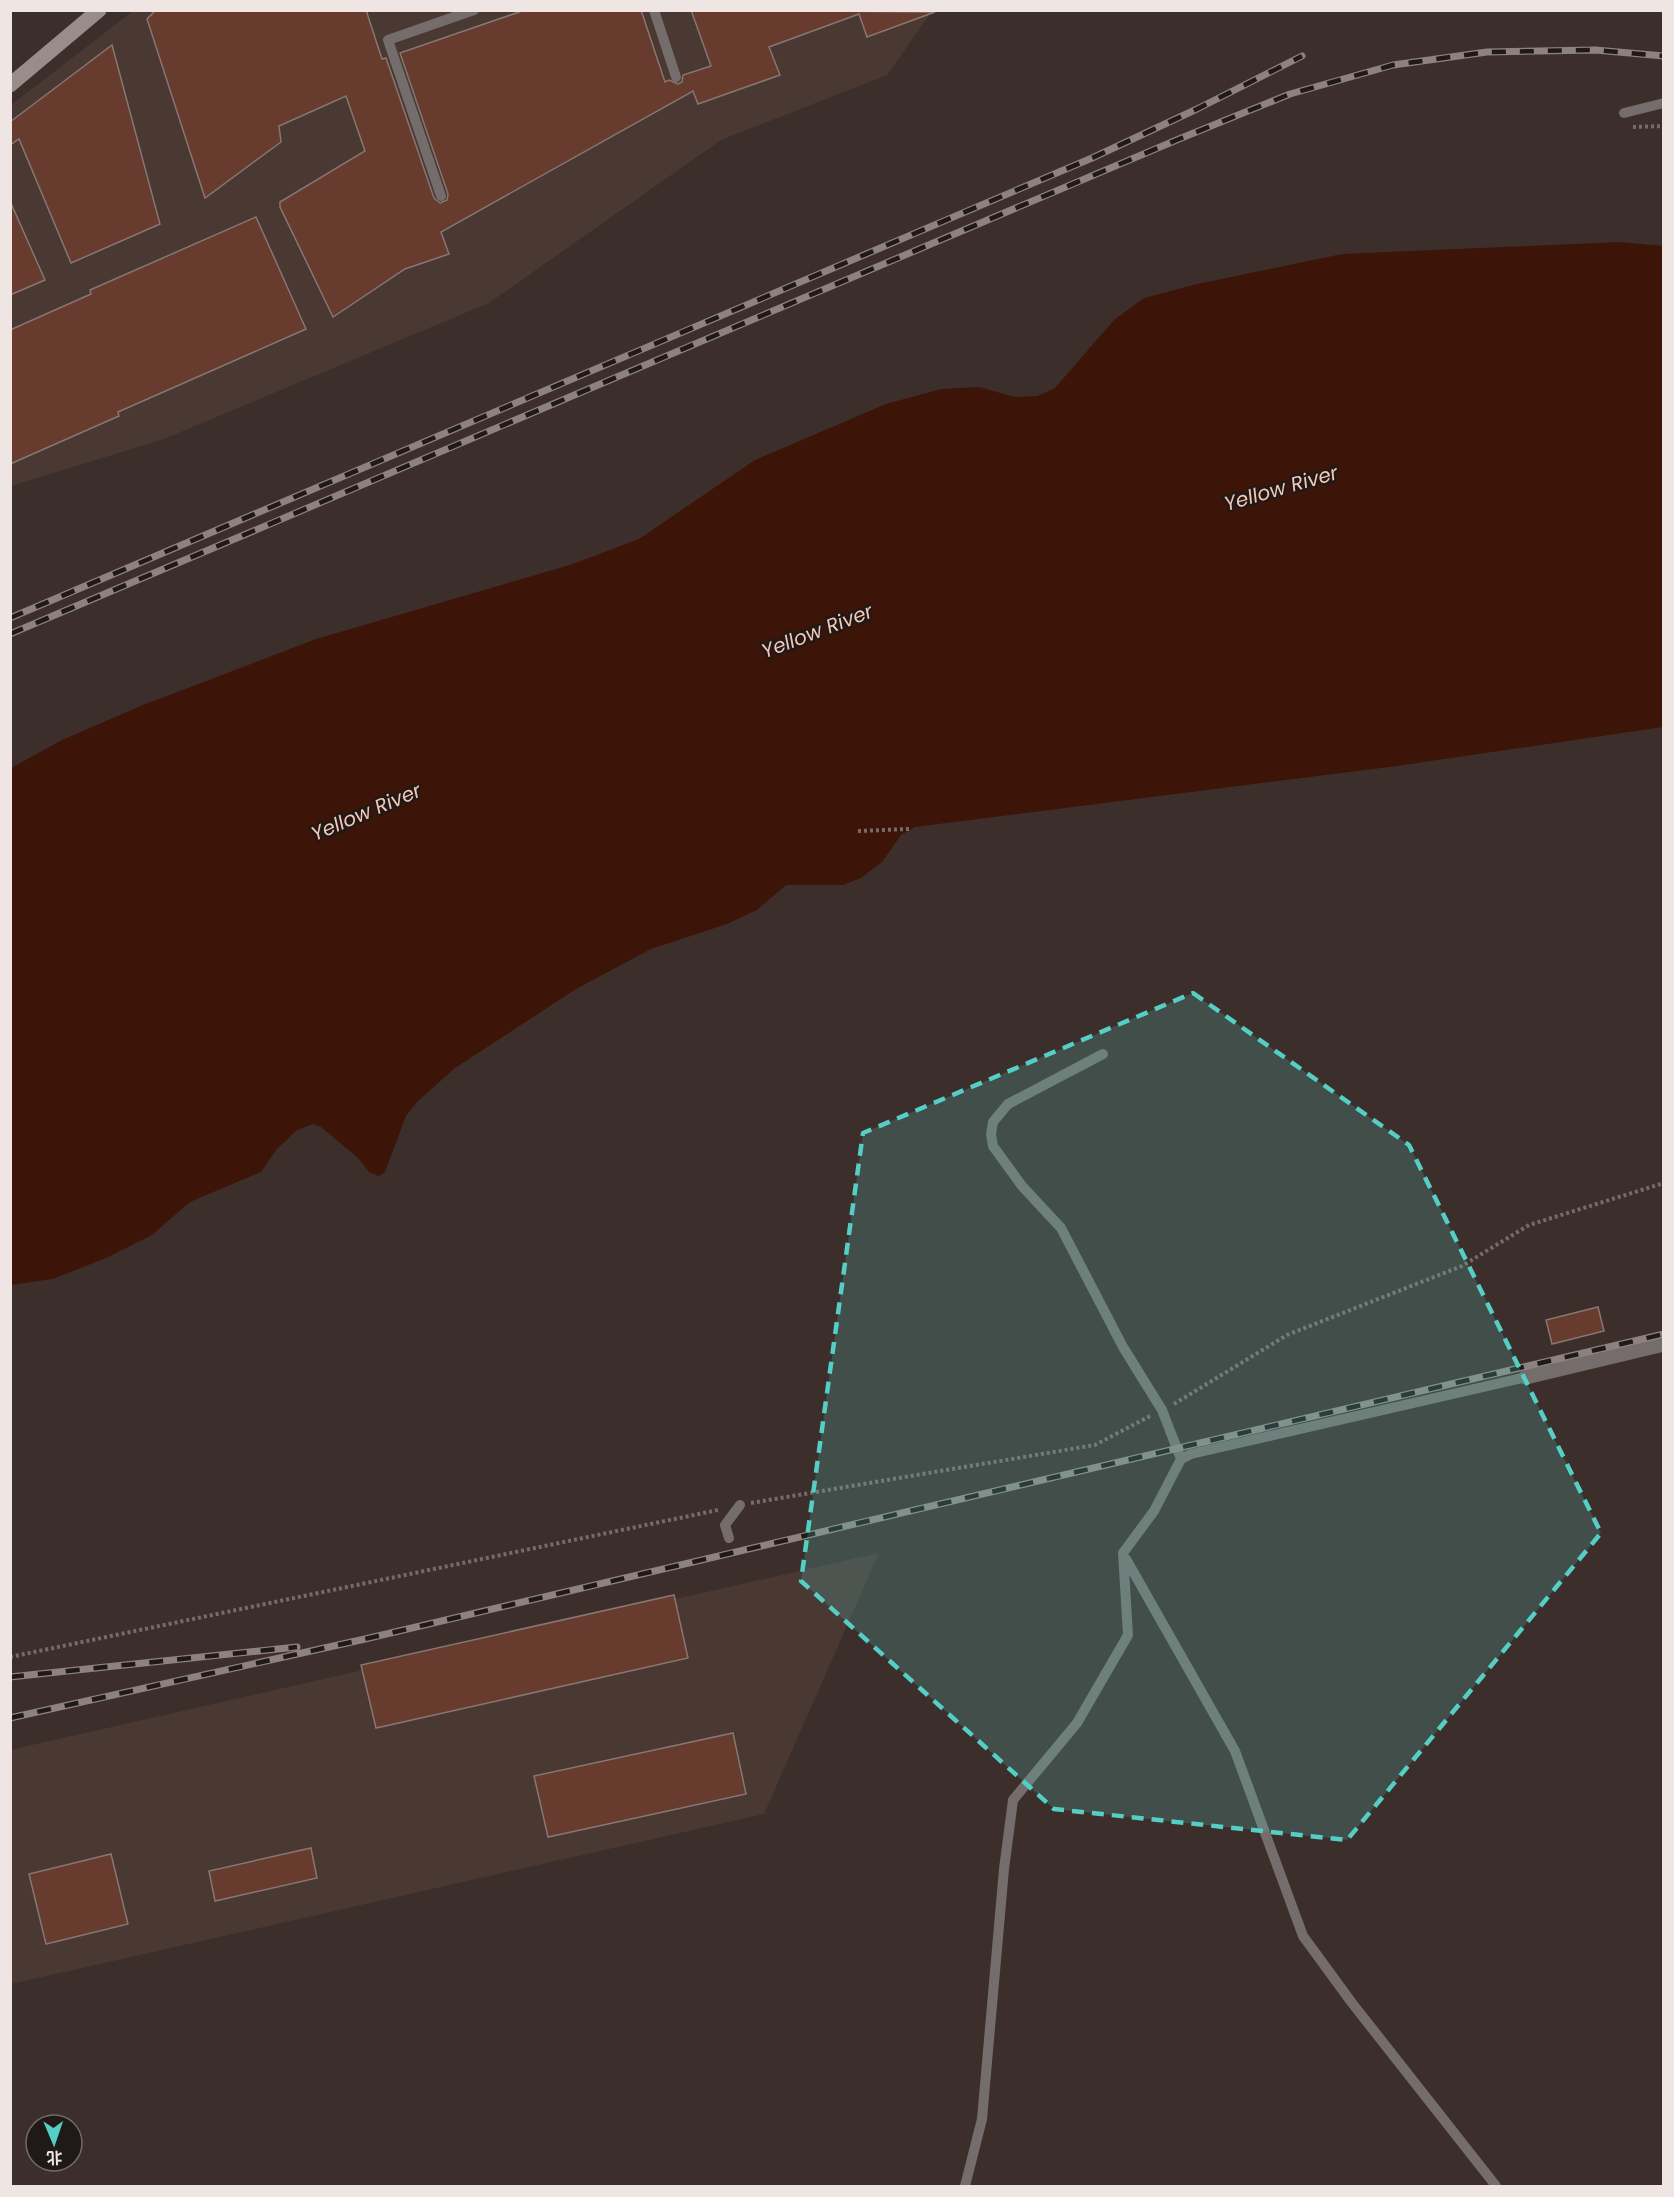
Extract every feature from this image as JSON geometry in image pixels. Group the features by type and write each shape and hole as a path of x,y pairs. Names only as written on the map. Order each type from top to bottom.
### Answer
{"main road":[{"path":"10,85 99,10"}],"street":[{"path":"1526,1377 1664,1344"}],"lane":[{"path":"441,196 388,40 474,10"},
{"path":"654,10 676,77"},
{"path":"1624,112 1664,103"},
{"path":"1103,1054 1008,1104 993,1122 991,1134 993,1146 1022,1186 1061,1228 1123,1347 1162,1410 1181,1459"},
{"path":"965,2187 981,2119 1004,1869 1013,1800 1077,1723 1128,1635 1123,1553 1154,1510 1181,1459 1191,1454 1526,1377"},
{"path":"729,1538 725,1525 740,1505"},
{"path":"1123,1553 1236,1751 1303,1936 1352,2003 1496,2187"}],"path":[{"path":"858,831 909,829"},
{"path":"10,1657 740,1505 1095,1445 1196,1392 1287,1335 1462,1266 1529,1225 1664,1183"}],"highlighted area":[{"path":"1193,993 1409,1145 1601,1533 1347,1840 1054,1809 801,1581 863,1133"}],"shaded area":[{"path":"133,11 932,11 887,75 721,140 489,303 164,439 11,486 11,105"},
{"path":"879,1553 764,1814 11,1984 10,1750"}],"water":[{"name":"Yellow River","path":"1620,242 1663,246 1663,727 1397,766 915,827 901,835 882,862 861,878 843,885 786,885 757,910 727,924 651,949 576,989 455,1068 417,1102 406,1116 385,1172 379,1176 369,1172 358,1158 321,1127 313,1124 297,1130 277,1149 261,1172 190,1202 152,1235 106,1258 53,1279 11,1285 11,768 62,740 143,705 316,639 573,564 639,539 755,460 886,404 941,389 979,387 1015,397 1037,396 1055,388 1114,320 1144,298 1197,284 1342,254"}],"building":[{"path":"156,10 366,10 382,59 386,58 434,198 440,203 447,200 448,194 400,53 525,10 641,10 665,82 669,80 678,84 682,82 683,75 711,66 691,10 935,12 867,37 859,14 769,47 780,75 698,104 693,91 441,232 449,254 405,269 333,317 280,207 280,202 365,151 346,96 279,126 281,142 205,198 147,19"},
{"path":"112,45 160,224 71,263 19,139 10,145 10,122"},
{"path":"10,201 45,280 10,295"},
{"path":"256,217 306,329 118,412 119,416 10,464 10,330 91,294 90,290"},
{"path":"1598,1307 1604,1331 1552,1344 1546,1320"},
{"path":"674,1595 688,1658 376,1728 361,1665"},
{"path":"733,1733 746,1794 548,1837 534,1776"},
{"path":"311,1848 317,1878 215,1901 209,1871"},
{"path":"111,1854 128,1924 46,1944 29,1874"}],"railway":[{"path":"10,634 1290,94 1393,65 1487,52 1595,50 1664,56"},
{"path":"10,618 1092,158 1302,56"},
{"path":"10,1718 365,1639 1664,1334"},
{"path":"10,1677 297,1647"}]}
